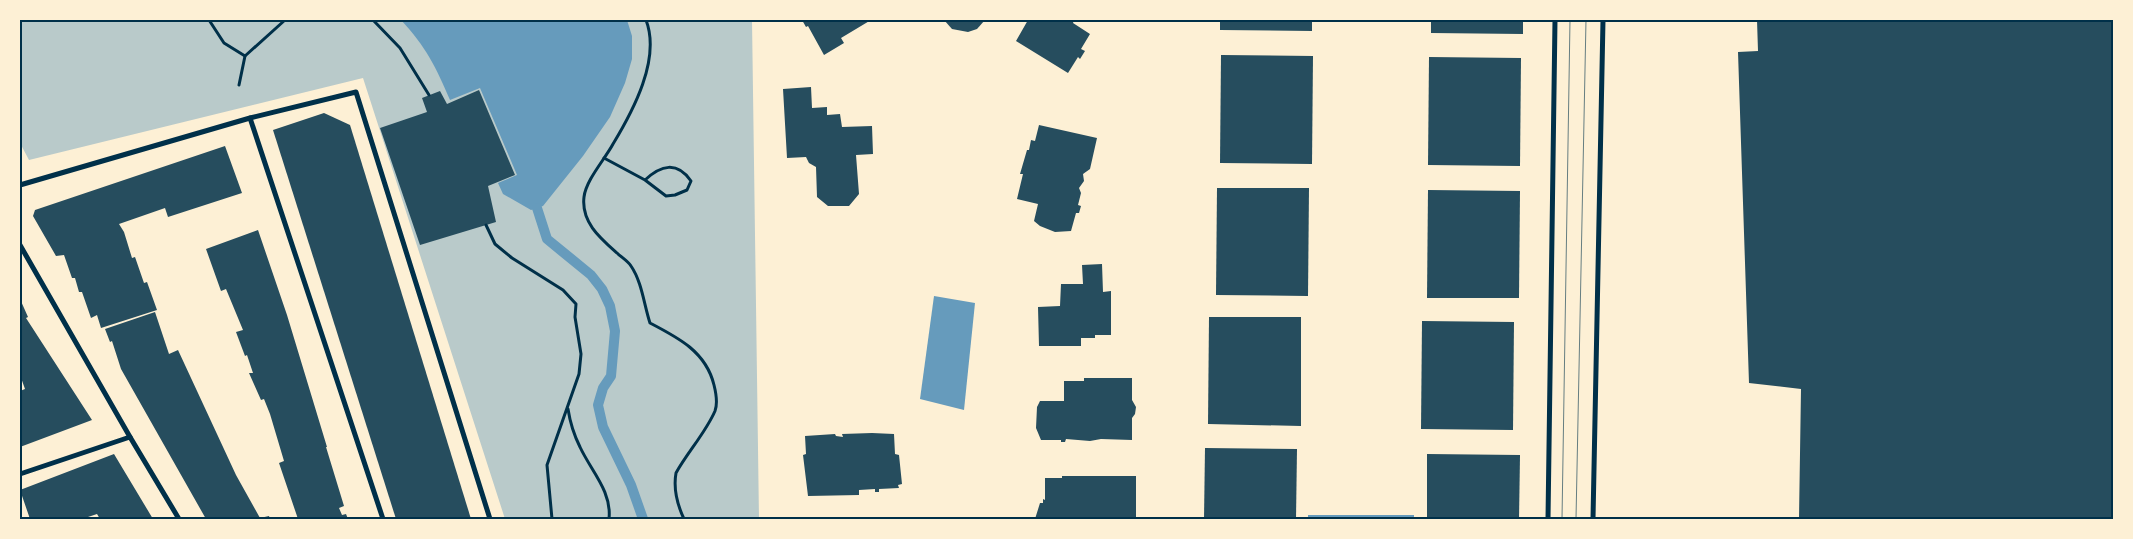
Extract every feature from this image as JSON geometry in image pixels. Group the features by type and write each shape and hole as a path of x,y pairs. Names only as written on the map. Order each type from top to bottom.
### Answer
{"street":[{"path":"1548,519 1555,20"},
{"path":"1593,519 1603,20"},
{"path":"20,185 250,118 356,92 490,519"},
{"path":"250,118 383,519"},
{"path":"20,245 130,438 179,519"},
{"path":"20,474 130,438"}],"path":[{"path":"209,20 224,43 245,56"},
{"path":"239,85 245,56 285,20"},
{"path":"374,20 400,48 429,95"},
{"path":"646,20 650,28 651,50 644,84 584,196 585,216 595,232 631,265 640,287 650,323 702,357 711,372 716,394 716,410 676,474 674,484 684,519"},
{"path":"604,158 645,180 666,196 675,196 687,190 691,181 684,171 673,167 659,169 645,180"},
{"path":"486,225 495,244 512,258 563,290 576,304 575,317 581,354 579,374 547,465 552,519"},
{"path":"567,408 579,447 610,504 609,519"}],"shaded area":[{"path":"20,20 752,20 759,519 505,519 363,78 29,160 20,143"}],"water":[{"path":"401,20 627,20 632,36 632,59 625,83 610,117 583,156 543,206 531,210 503,194 498,183 517,175 480,88 450,100 430,58"},
{"path":"934,296 975,303 964,410 920,399"},
{"path":"1308,515 1414,515 1414,519 1308,519"}],"building":[{"path":"802,20 871,20 841,38 844,43 824,55 808,26 806,27"},
{"path":"944,20 985,20 977,29 968,32 952,29"},
{"path":"1028,20 1074,20 1073,23 1090,34 1081,49 1085,51 1080,59 1078,57 1068,73 1016,41"},
{"path":"1220,20 1312,20 1312,31 1220,30"},
{"path":"1431,20 1523,20 1523,34 1431,33"},
{"path":"1757,20 2113,20 2113,519 1799,519 1801,389 1749,383 1738,52 1758,51"},
{"path":"1221,55 1313,56 1312,164 1220,163"},
{"path":"1429,57 1521,58 1520,166 1428,165"},
{"path":"811,87 812,108 827,107 827,115 840,114 842,127 872,126 873,154 856,155 859,194 849,206 828,206 817,197 816,167 809,163 806,157 787,158 783,89"},
{"path":"479,90 515,175 488,186 496,222 420,245 380,128 427,112 422,98 440,91 447,104"},
{"path":"324,113 350,125 471,519 396,519 273,130"},
{"path":"1039,125 1097,138 1090,169 1083,174 1084,181 1079,188 1081,193 1078,205 1081,206 1079,213 1076,213 1071,231 1055,232 1040,226 1034,221 1038,204 1017,199 1023,174 1020,174 1027,150 1029,150 1031,140 1035,141"},
{"path":"225,146 242,193 168,217 165,208 119,224 124,232 132,258 135,257 144,283 147,282 157,310 101,328 97,315 91,318 82,292 79,292 75,278 72,278 64,255 56,256 33,216 35,210"},
{"path":"1217,188 1309,188 1308,296 1216,295"},
{"path":"1428,190 1520,191 1519,298 1427,298"},
{"path":"258,230 287,315 327,447 344,506 339,508 342,515 346,514 348,519 298,519 279,463 284,461 270,414 264,399 261,400 249,373 253,373 236,332 243,330 226,289 221,291 206,249"},
{"path":"1102,264 1103,292 1111,291 1111,335 1095,335 1095,338 1081,338 1081,346 1039,346 1038,307 1060,306 1061,284 1083,284 1082,265"},
{"path":"20,299 28,317 26,318 92,420 20,447 20,391 25,389 20,375"},
{"path":"155,312 169,354 178,350 236,475 260,518 269,516 270,519 206,519 121,369 112,341 110,342 105,329"},
{"path":"1209,317 1301,317 1301,426 1208,424"},
{"path":"1422,321 1514,322 1513,430 1421,429"},
{"path":"1084,378 1132,378 1132,400 1136,407 1132,418 1132,440 1101,439 1090,441 1066,439 1065,442 1061,442 1061,440 1041,440 1036,428 1037,407 1040,401 1064,401 1064,381 1084,381"},
{"path":"835,434 836,436 843,437 842,434 894,434 895,454 899,455 902,484 898,485 899,488 879,489 879,492 875,492 875,489 859,490 859,495 808,496 803,455 806,454 805,436"},
{"path":"1205,448 1297,449 1296,519 1204,519"},
{"path":"114,454 153,519 100,519 97,514 88,517 89,519 30,519 20,490"},
{"path":"1427,454 1520,455 1519,519 1427,519"},
{"path":"1062,476 1136,476 1136,519 1035,519 1040,503 1043,503 1043,499 1045,500 1045,478 1062,478"}],"waterway":[{"path":"537,208 547,239 591,275 602,289 610,306 615,331 611,376 603,388 598,405 603,427 631,485 643,519"}],"tram line":[{"path":"1562,519 1570,20"},
{"path":"1576,519 1586,20"}]}
